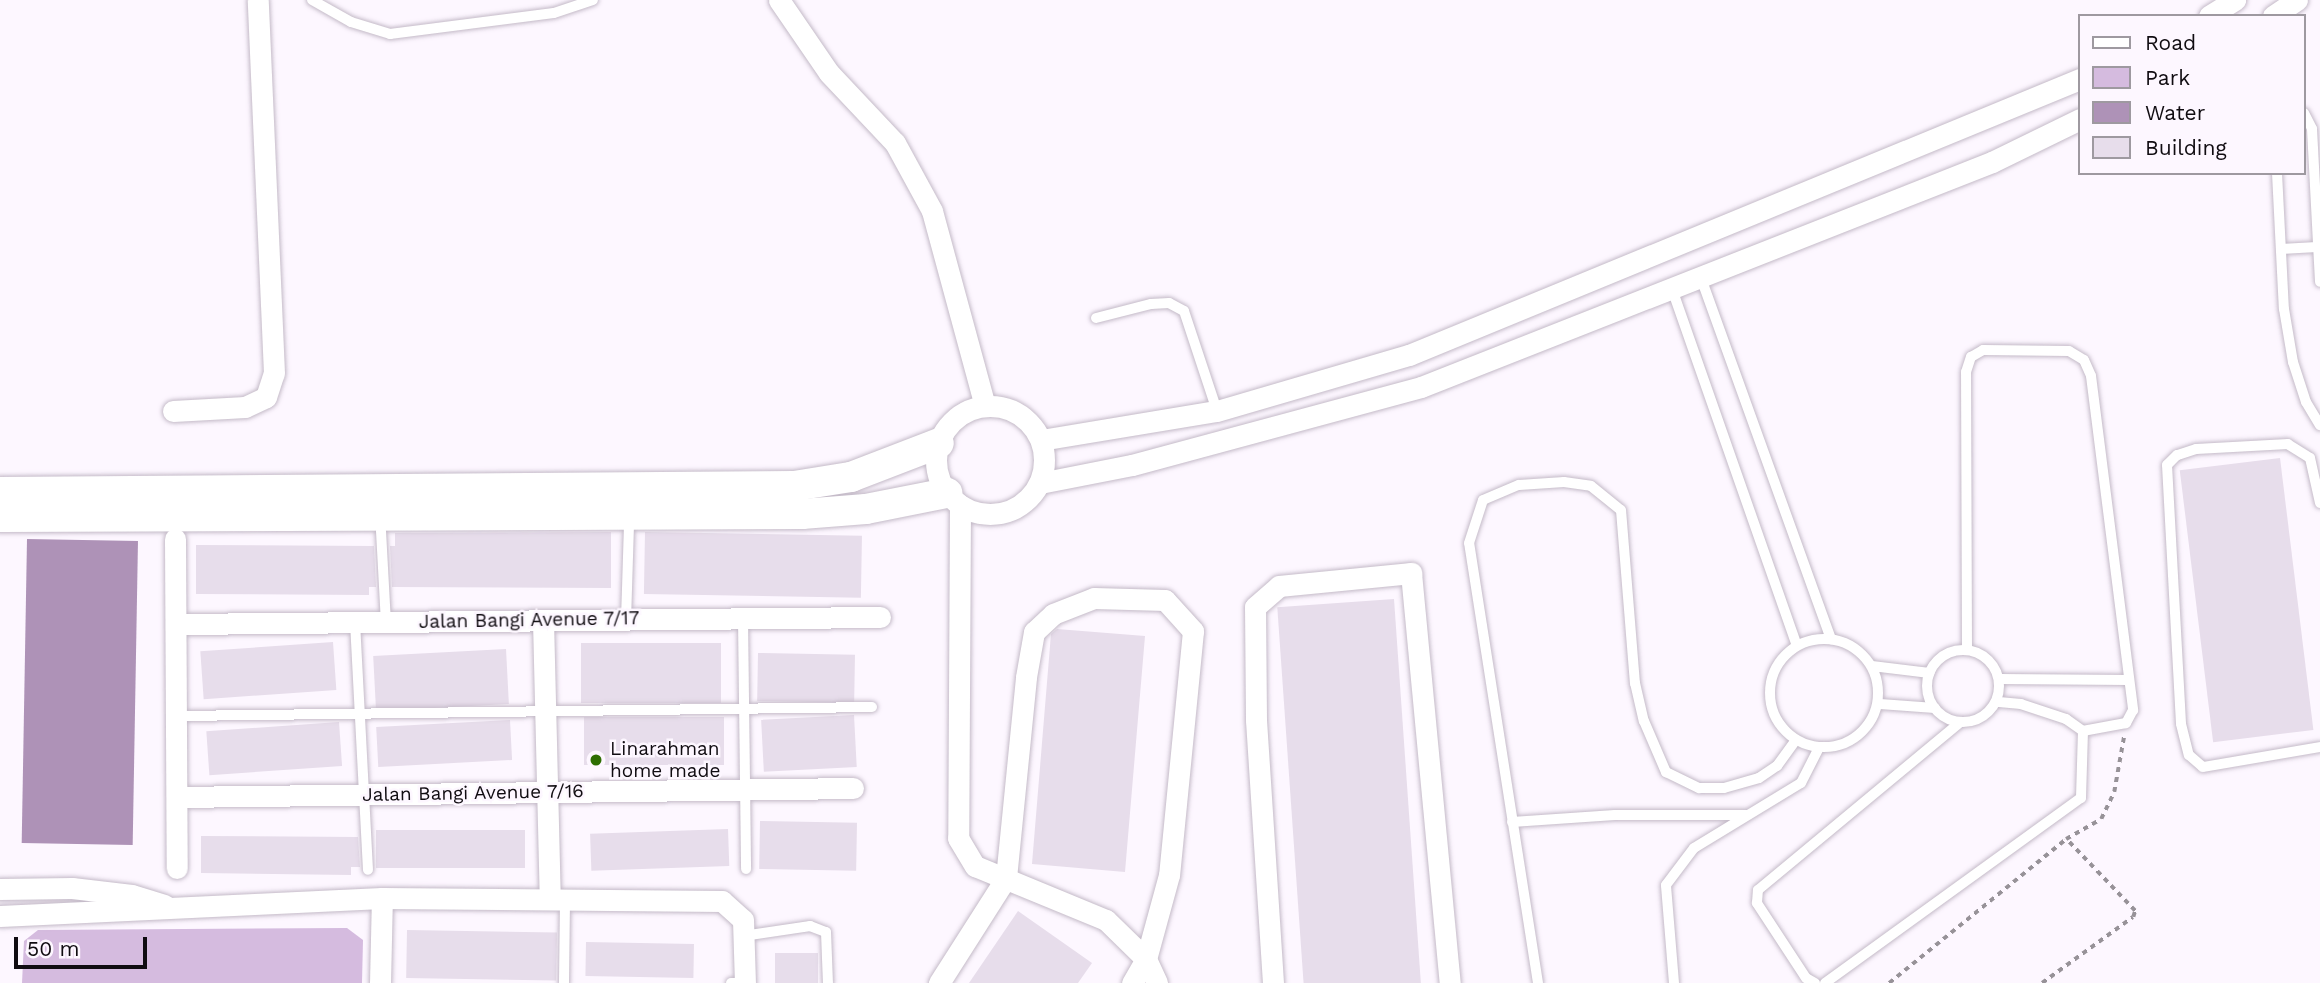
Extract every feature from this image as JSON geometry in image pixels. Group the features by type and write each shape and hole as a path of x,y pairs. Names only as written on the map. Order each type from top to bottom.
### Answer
{"street":[{"path":"173,411 245,407 266,397 274,373 258,0"},
{"path":"779,0 829,73 895,143 932,211 985,406"},
{"path":"2212,14 2235,0"},
{"path":"1041,440 1217,411 1409,355 2078,80"},
{"path":"1040,482 1132,465 1421,387 1992,162 2078,120"},
{"path":"0,540 0,517 802,514 954,499 996,514 1022,504 1040,482 1045,461 1041,440 1018,415 985,406 957,418 939,443 937,469 954,499 958,838 975,866 1106,920 1146,959 1157,983"},
{"path":"0,492 794,486 851,477 939,443"},
{"path":"175,539 178,624 177,868"},
{"path":"1273,983 1256,720 1255,607 1279,586 1411,573 1450,983"},
{"path":"939,983 1006,878 1034,632 1053,614 1094,598 1165,600 1193,631 1169,875 1146,959 1132,983"},
{"name":"Jalan Bangi Avenue 7/17","path":"178,624 880,617"},
{"path":"543,620 547,792 558,897"},
{"name":"Jalan Bangi Avenue 7/16","path":"177,797 853,788"},
{"path":"0,889 72,888 132,895 166,905"},
{"path":"0,916 130,912 166,905 382,898 558,897 722,901 743,920 745,983"},
{"path":"380,983 382,898"}],"lane":[{"path":"312,0 351,22 390,34 554,13 593,0"},
{"path":"2306,117 2312,129 2320,282"},
{"path":"2277,175 2280,249 2293,362 2306,402 2320,425"},
{"path":"2280,249 2318,247"},
{"path":"1701,278 1830,639"},
{"path":"1672,289 1797,645"},
{"path":"1096,317 1151,304 1169,303 1184,312 1217,411"},
{"path":"1967,650 1966,372 1971,358 1983,350 2069,351 2084,360 2091,376 2133,710 2126,723 2083,732 2066,719 2021,704 1996,702"},
{"path":"2320,503 2319,480 2310,458 2288,444 2196,449 2177,455 2167,465 2181,724 2189,755 2203,766 2320,747"},
{"path":"1538,983 1469,543 1483,500 1519,485 1564,482 1591,486 1621,510 1635,683 1644,721 1666,772 1699,788 1724,788 1759,778 1777,766 1796,740"},
{"path":"626,620 629,527"},
{"path":"381,531 386,622"},
{"path":"743,618 746,869"},
{"path":"355,622 368,870"},
{"path":"1830,639 1861,653 1872,667 1880,704 1863,732 1848,743 1818,750 1796,740 1772,711 1769,692 1773,673 1797,645 1830,639"},
{"path":"1815,983 1806,978 1757,902 1758,890 1959,723 1979,718 1996,702 1999,679 1988,660 1967,650 1945,654 1930,673 1927,685 1935,708"},
{"path":"1872,667 1930,673"},
{"path":"1999,679 2129,680"},
{"path":"1880,704 1935,708 1959,723"},
{"path":"178,716 872,707"},
{"path":"1825,983 2081,798 2083,732"},
{"path":"1674,983 1666,884 1694,848 1801,783 1818,750"},
{"path":"1512,822 1615,815 1748,815"},
{"path":"558,897 564,983"},
{"path":"743,936 810,926 826,932 828,983"},
{"path":"731,983 745,983"}],"path":[{"path":"1889,983 2066,839 2101,820 2114,792 2126,723"},
{"path":"2042,983 2135,911 2066,839"}],"green space":[{"path":"347,928 363,940 362,983 22,983 24,941 38,930"}],"water":[{"path":"27,539 138,541 133,845 22,843"}],"building":[{"path":"2280,458 2313,730 2213,742 2180,470"},
{"path":"611,532 611,588 392,587 390,546 395,546 395,533"},
{"path":"645,532 862,536 861,598 644,594"},
{"path":"196,545 374,546 376,587 369,587 369,595 196,594"},
{"path":"1394,599 1421,983 1304,983 1277,607"},
{"path":"1057,629 1145,636 1125,872 1032,864 1051,634"},
{"path":"333,642 336,690 204,699 200,651"},
{"path":"581,643 721,643 721,703 581,703"},
{"path":"506,649 509,704 376,711 373,656"},
{"path":"758,653 855,655 854,703 757,701"},
{"path":"854,715 857,767 764,772 761,720"},
{"path":"584,717 724,717 724,765 584,765"},
{"path":"510,720 512,760 378,767 376,727"},
{"path":"339,722 342,766 209,775 206,731"},
{"path":"760,821 857,823 856,871 759,869"},
{"path":"728,829 729,866 591,871 590,834"},
{"path":"376,830 525,830 525,868 376,868"},
{"path":"201,836 358,837 360,867 351,867 351,875 201,873"},
{"path":"1018,911 1092,963 1078,983 969,983"},
{"path":"407,930 557,933 556,981 406,978"},
{"path":"586,942 694,944 693,978 585,976"},
{"path":"775,953 818,953 818,983 775,983"}],"place":[{"name":"Linarahman home made","path":"596,760"}]}
